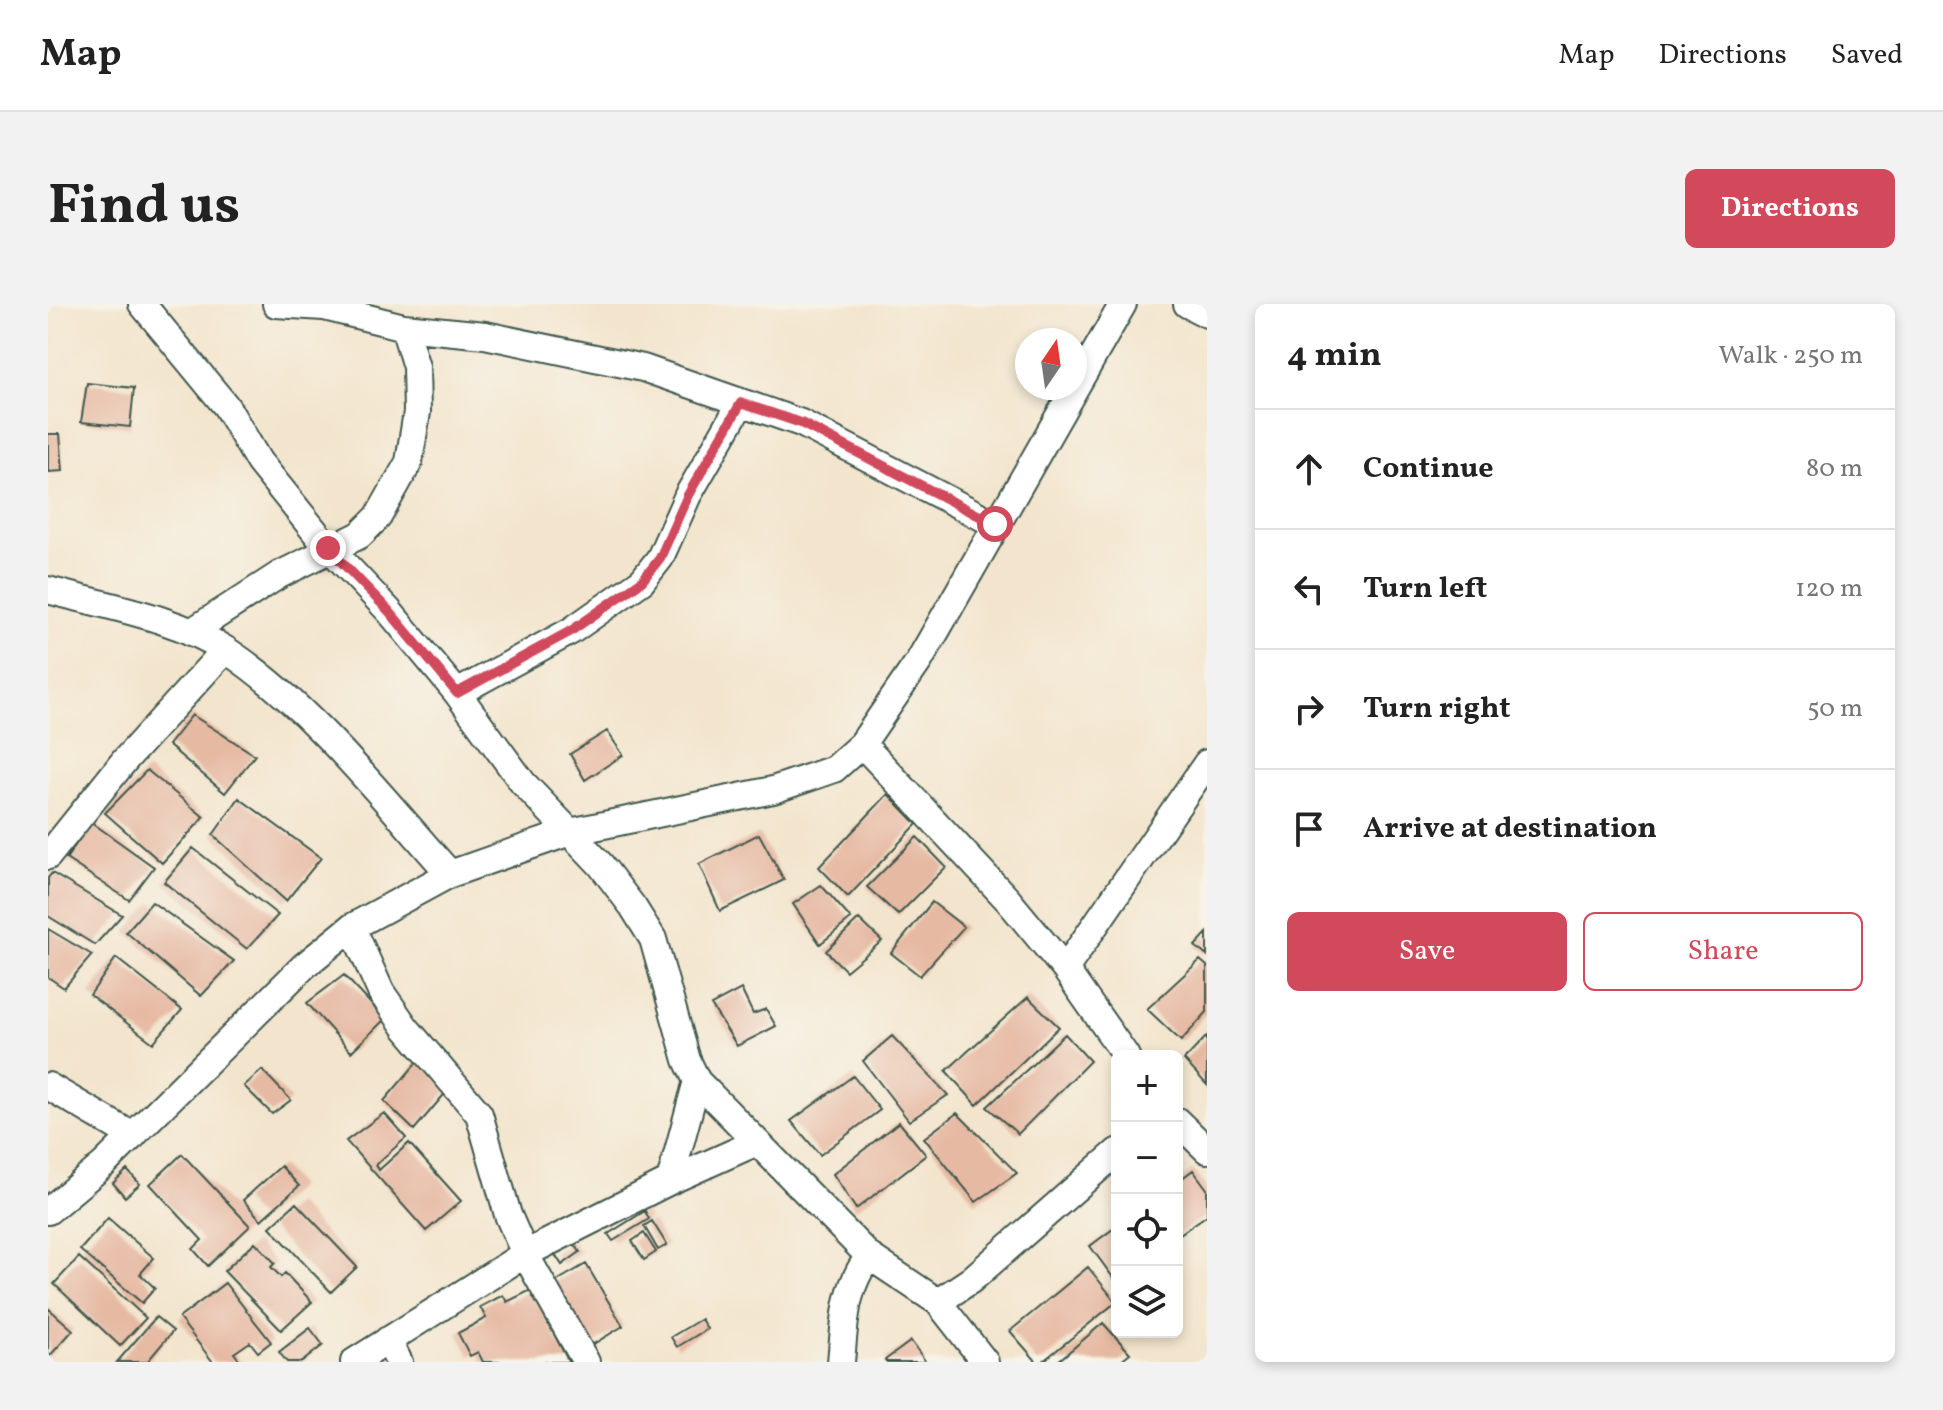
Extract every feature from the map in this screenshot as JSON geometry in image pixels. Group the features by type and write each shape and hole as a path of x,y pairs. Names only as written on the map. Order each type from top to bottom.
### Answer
{"street":[{"path":"142,304 226,406 259,462 328,548 389,611 457,693 523,783 601,865 653,939 687,1060 697,1081 869,1256 938,1302 985,1362"},
{"path":"276,304 324,307 404,327 485,335 607,359 801,423 995,524"},
{"path":"48,1211 133,1136 304,966 352,927 450,874 570,832 773,790 834,769 862,744 919,661 1123,304"},
{"path":"1187,304 1207,314"},
{"path":"191,632 328,548 360,535 378,517 409,462 417,412 416,367 404,327"},
{"path":"457,693 571,631 642,581 660,558 688,495 741,403"},
{"path":"48,590 191,632 225,650 272,685 365,778 450,874"},
{"path":"48,856 125,760 225,650"},
{"path":"862,744 1008,900 1065,969 1122,1050"},
{"path":"1065,969 1207,763"},
{"path":"352,927 389,1004 479,1114 508,1215 525,1254 586,1362"},
{"path":"670,1181 697,1081"},
{"path":"48,1086 133,1136"},
{"path":"1178,1122 1207,1150"},
{"path":"354,1362 393,1351 525,1254 670,1181 757,1142"},
{"path":"938,1302 971,1280 1111,1157"},
{"path":"841,1362 849,1291 854,1276 869,1256"}],"building":[{"path":"87,383 134,388 130,427 81,422"},
{"path":"48,434 60,434 63,471 48,472"},
{"path":"192,715 255,755 225,793 168,745"},
{"path":"607,731 623,755 585,780 570,754"},
{"path":"147,770 204,817 162,863 105,813"},
{"path":"888,794 917,824 848,897 819,867"},
{"path":"239,798 321,858 286,901 213,835"},
{"path":"91,822 154,867 129,900 66,859"},
{"path":"759,834 784,880 720,911 699,864"},
{"path":"917,837 946,867 898,915 867,887"},
{"path":"193,848 278,915 247,949 164,882"},
{"path":"52,873 122,915 95,945 48,916 48,878"},
{"path":"821,885 851,919 820,944 793,904"},
{"path":"152,902 234,961 201,996 126,932"},
{"path":"932,902 964,927 920,976 891,953"},
{"path":"859,919 882,941 846,971 826,951"},
{"path":"48,929 92,955 64,988 48,977"},
{"path":"1207,933 1207,956 1195,946"},
{"path":"116,958 182,1010 153,1043 90,995"},
{"path":"1200,960 1207,966 1207,1012 1181,1041 1147,1009"},
{"path":"344,975 385,1019 351,1052 307,1003"},
{"path":"741,989 753,1014 766,1009 776,1026 737,1046 711,1005"},
{"path":"1028,997 1059,1027 977,1105 946,1071"},
{"path":"1065,1034 1090,1061 1018,1134 987,1107"},
{"path":"892,1036 948,1095 909,1121 863,1061"},
{"path":"1207,1036 1207,1085 1184,1060"},
{"path":"419,1060 448,1090 414,1130 384,1101"},
{"path":"262,1070 291,1100 272,1114 244,1086"},
{"path":"853,1076 880,1110 820,1155 791,1121"},
{"path":"384,1113 406,1138 375,1165 379,1170 409,1143 461,1201 426,1231 346,1141"},
{"path":"957,1113 1017,1173 976,1202 924,1138"},
{"path":"899,1122 926,1155 856,1209 833,1174"},
{"path":"182,1154 250,1226 208,1266 193,1249 202,1240 150,1184"},
{"path":"281,1166 299,1186 261,1220 243,1200"},
{"path":"127,1170 140,1184 125,1197 113,1183"},
{"path":"1193,1170 1207,1189 1207,1215 1183,1232 1183,1194 1183,1178"},
{"path":"296,1203 357,1267 331,1292 270,1227"},
{"path":"645,1211 649,1219 613,1241 608,1234"},
{"path":"108,1218 154,1258 140,1274 155,1288 142,1303 80,1250"},
{"path":"652,1221 667,1245 658,1250 644,1226"},
{"path":"1111,1230 1111,1275 1090,1246"},
{"path":"644,1233 656,1252 644,1260 632,1241"},
{"path":"255,1242 275,1263 271,1267 281,1277 285,1273 312,1302 281,1330 224,1271"},
{"path":"573,1242 580,1252 562,1265 554,1253"},
{"path":"79,1257 146,1318 120,1346 54,1284"},
{"path":"586,1264 623,1326 585,1349 548,1286"},
{"path":"1088,1267 1111,1296 1111,1306 1042,1362 1037,1362 1010,1331"},
{"path":"225,1283 271,1342 258,1352 250,1342 234,1353 241,1362 213,1362 179,1318"},
{"path":"535,1288 547,1311 543,1314 569,1362 483,1362 478,1352 470,1356 458,1333 486,1318 480,1307 503,1295 507,1302"},
{"path":"48,1308 73,1330 48,1358"},
{"path":"156,1317 173,1331 147,1362 117,1362"},
{"path":"701,1319 707,1329 677,1347 671,1337"},
{"path":"1103,1323 1111,1332 1111,1338 1116,1338 1130,1353 1119,1362 1057,1362"},
{"path":"310,1328 323,1345 302,1362 287,1362 279,1352"},
{"path":"911,1341 926,1362 885,1360"}],"route":[{"path":"328,548 389,611 457,693 571,631 642,581 660,558 688,495 741,403 801,423 995,524"}]}
